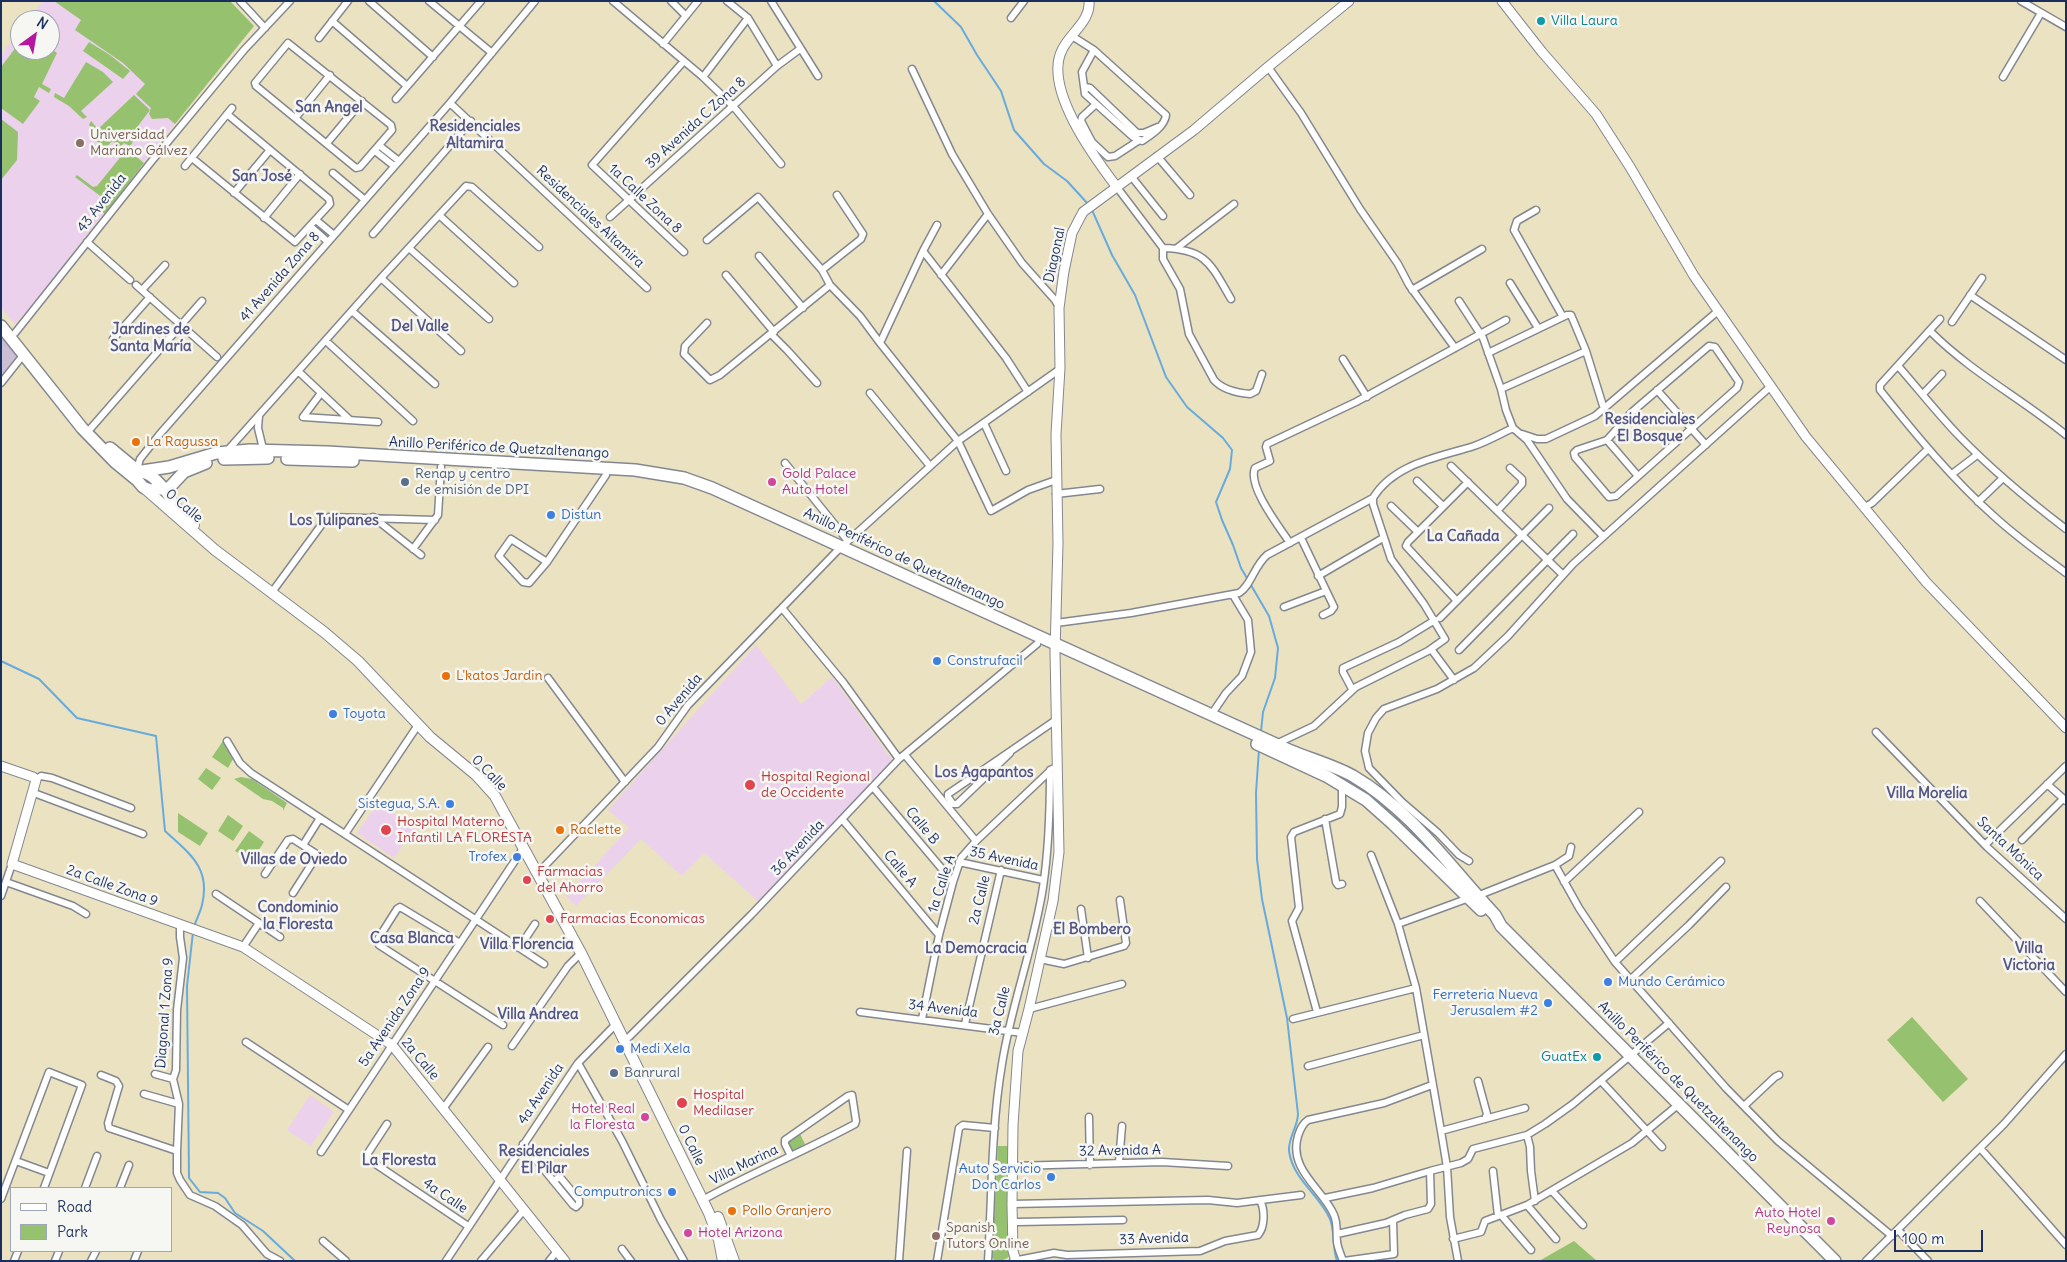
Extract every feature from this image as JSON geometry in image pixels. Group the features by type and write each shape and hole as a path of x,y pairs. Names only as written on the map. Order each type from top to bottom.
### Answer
{"highway":[{"path":"1,316 91,428 108,446 142,475 150,490 169,486"},
{"path":"1,326 89,436 115,462 142,475"},
{"name":"Anillo Periférico de Quetzaltenango","path":"142,475 227,451 441,467 656,479 698,490 842,546 1037,644 1055,649 1211,715 1342,785 1379,810 1495,915 1500,924 1834,1261"},
{"name":"Anillo Periférico de Quetzaltenango","path":"169,486 184,472 202,464 264,454 327,452 635,470 684,478 712,488 842,546 1055,649 1263,742 1344,771 1368,786 1411,823 1453,866 1473,897"}],"main road":[{"name":"0 Calle","path":"142,475 215,550 324,632 358,661 418,725 489,788 573,926 708,1197 726,1235 734,1261"},
{"name":"0 Calle","path":"169,486 176,507 197,528 320,622 368,662 439,738 493,784 511,811 709,1213 719,1240 723,1261"}],"street":[{"path":"240,1 265,28"},
{"name":"43 Avenida","path":"15,333 157,155 290,1"},
{"path":"319,38 348,1"},
{"path":"369,1 433,57"},
{"path":"429,1 492,53"},
{"path":"396,99 481,1"},
{"name":"41 Avenida Zona 8","path":"142,475 138,463 143,454 450,103 535,1"},
{"path":"671,1 686,16"},
{"path":"663,44 698,1"},
{"path":"726,1 748,18 777,66"},
{"path":"771,1 818,76"},
{"path":"1011,18 1024,1"},
{"path":"1083,1 1089,5 1086,17 1062,50 1058,63 1058,78 1063,96 1088,148 1163,248 1164,259 1180,289 1184,317 1189,334 1214,380 1229,390 1250,394 1256,391 1262,374"},
{"name":"Diagonal","path":"1055,649 1058,543 1056,480 1060,368 1059,308 1072,233 1083,212 1203,123 1268,67 1350,1"},
{"path":"1502,1 1542,52 1596,114 1630,167 1678,252 1806,437 1926,582 2066,728"},
{"path":"2021,1 2066,27"},
{"path":"616,2 703,77 733,106 781,164"},
{"path":"2003,76 2041,13"},
{"path":"703,77 748,18"},
{"path":"332,21 407,86"},
{"path":"1072,36 1094,50 1166,117 1154,134 1142,141 1138,141 1115,156 1108,157 1092,142 1081,121 1082,117 1096,104"},
{"path":"286,44 290,44 362,101 392,127 378,148 360,167 356,168 255,85 286,44"},
{"name":"39 Avenida C Zona 8","path":"610,217 777,66 800,49"},
{"path":"1094,50 1082,72 1085,94 1138,141"},
{"name":"1a Calle Zona 8","path":"684,61 593,162 594,167 684,252"},
{"path":"1268,67 1306,121 1360,209 1398,264 1412,290 1423,301 1455,348"},
{"path":"912,69 952,154 988,214 1022,263 1055,300 1059,308"},
{"path":"296,117 330,75"},
{"path":"1084,88 1090,88 1137,132 1144,133 1158,127"},
{"path":"327,143 362,101"},
{"name":"Residenciales Altamira","path":"450,103 647,288"},
{"path":"185,166 232,108"},
{"path":"192,158 295,242 316,220 330,201 227,114"},
{"path":"373,234 471,122"},
{"path":"378,148 396,164"},
{"path":"234,193 270,150"},
{"path":"1157,156 1190,195"},
{"path":"333,173 365,200"},
{"path":"264,218 300,174"},
{"path":"1131,176 1163,216"},
{"path":"227,451 352,310 464,188 469,185 538,247"},
{"path":"822,270 861,239 863,234 837,195"},
{"path":"707,240 758,197 822,270 830,285 860,316 958,441 992,511 1028,490 1056,480"},
{"path":"1178,248 1234,204"},
{"path":"1536,210 1517,221 1514,230 1563,317"},
{"path":"942,275 988,214"},
{"path":"439,215 514,283"},
{"path":"316,220 334,235"},
{"path":"310,226 328,242"},
{"path":"880,343 923,251 937,226"},
{"path":"87,242 130,280"},
{"path":"409,248 489,319"},
{"path":"1163,248 1178,248 1196,253 1206,260 1231,299"},
{"path":"1412,290 1482,249"},
{"path":"923,251 1006,358 1028,392"},
{"path":"760,256 803,308"},
{"path":"142,290 165,265"},
{"path":"726,274 772,333 817,384"},
{"path":"381,278 461,351"},
{"path":"1952,322 1982,278"},
{"path":"1510,283 1538,328"},
{"path":"136,285 217,357"},
{"path":"707,323 683,350 684,354 710,380 720,375 830,285"},
{"path":"1970,295 2066,360"},
{"path":"113,340 150,297"},
{"path":"91,428 202,301"},
{"path":"1459,301 1480,334 1501,388 1506,410 1513,428 1527,440 1568,499 1603,536"},
{"path":"352,310 435,384"},
{"path":"1519,433 1537,439 1546,439 1595,416 1718,311"},
{"path":"1488,353 1538,328 1570,315 1574,318 1586,351 1604,409"},
{"path":"1940,319 1931,332 1880,386 1880,390 1928,449 1978,502 2006,527 2066,573"},
{"path":"1290,543 1262,501 1254,478 1255,468 1270,460 1266,444 1367,397 1506,320"},
{"path":"1931,332 1962,361 2035,410 2066,435"},
{"path":"326,340 413,421"},
{"path":"1709,346 1715,347 1739,385 1691,429 1616,496 1611,498 1575,457 1574,453 1577,450 1607,440 1632,412 1657,390 1709,346"},
{"path":"1501,388 1586,351"},
{"path":"1,383 24,354"},
{"path":"1343,359 1367,397"},
{"path":"1899,366 1958,436 2003,478 2066,529"},
{"name":"0 Avenida","path":"540,872 658,747 688,705 842,546 958,441 1055,374 1060,368"},
{"path":"298,371 350,420"},
{"path":"1923,394 1942,374"},
{"path":"1469,860 1459,855 1438,833 1402,802 1369,768 1365,751 1372,725 1384,709 1437,689 1474,668 1494,649 1562,574 1770,387"},
{"path":"1657,390 1706,445"},
{"path":"321,393 303,417 378,422"},
{"path":"870,393 930,466"},
{"path":"260,413 257,423 264,454"},
{"path":"984,423 1006,471"},
{"path":"1056,623 1131,614 1240,593 1246,587 1254,569 1267,555 1373,498 1383,486 1408,467 1478,444 1513,428"},
{"path":"1607,440 1638,476"},
{"path":"1865,507 1872,503 1928,449"},
{"path":"1952,474 1977,454"},
{"path":"785,463 842,546"},
{"path":"1451,466 1562,574"},
{"path":"413,549 438,515 441,467"},
{"path":"1497,511 1522,484 1522,480 1510,468"},
{"path":"547,562 511,539 499,556 524,582 529,582 547,562 606,475"},
{"path":"1978,502 2003,478"},
{"path":"1417,481 1443,506"},
{"path":"1457,601 1406,546 1468,482"},
{"path":"1056,494 1100,489"},
{"path":"1263,742 1314,726 1352,689 1431,649 1445,639 1438,619 1394,564 1383,538 1373,498"},
{"path":"1391,506 1418,532"},
{"path":"1352,689 1343,672 1343,668 1399,642 1438,619 1549,508"},
{"path":"274,588 325,520 335,516 435,520"},
{"path":"373,517 421,555"},
{"path":"1459,650 1573,534"},
{"path":"1301,538 1334,608 1323,615"},
{"path":"1318,576 1383,538"},
{"path":"1284,607 1326,591"},
{"path":"1211,715 1226,693 1242,676 1251,652 1248,620 1233,595"},
{"path":"782,608 902,757 976,841"},
{"name":"36 Avenida","path":"629,1037 752,915 902,757 1037,644"},
{"name":"3a Calle","path":"988,1261 995,1128 1002,1065 1043,880 1054,768 1056,720 1055,649"},
{"path":"1431,649 1454,680"},
{"path":"548,678 625,782"},
{"path":"1010,752 957,804 953,804 948,794 1056,720"},
{"path":"345,834 418,725"},
{"name":"Santa Mónica","path":"1876,732 1985,845 2066,918"},
{"path":"227,741 246,770 544,964"},
{"path":"1985,845 2066,766"},
{"name":"3a Calle","path":"1015,1260 1013,1251 1015,1166 1023,1033 1030,1009 1057,873 1054,768"},
{"name":"1a Calle A","path":"922,1019 939,935 959,862 976,841 1054,768"},
{"path":"3,769 36,779 41,776 52,778 131,808"},
{"path":"1,896 34,793 36,779"},
{"path":"2022,840 2064,800 2047,784"},
{"path":"1317,1012 1292,921 1300,908 1291,837 1294,832 1341,812 1342,785"},
{"name":"Calle B","path":"873,787 952,882"},
{"path":"34,793 143,834"},
{"path":"1564,882 1639,812"},
{"path":"303,845 320,818"},
{"path":"1325,819 1336,882 1338,885 1342,884"},
{"name":"Calle A","path":"842,820 939,935"},
{"path":"265,874 288,840 294,839 315,853 316,858 293,893"},
{"name":"5a Avenida Zona 9","path":"321,1152 524,847"},
{"path":"1398,924 1555,865 1569,856 1571,847"},
{"path":"1371,855 1398,924 1416,988 1441,1131 1458,1261"},
{"path":"1453,866 1459,855"},
{"path":"1616,962 1721,861"},
{"name":"35 Avenida","path":"959,862 1043,880"},
{"name":"2a Calle Zona 9","path":"12,864 204,932"},
{"path":"1555,865 1579,908 1630,980 1744,1106 1778,1141 1892,1236"},
{"name":"2a Calle","path":"965,1024 1001,870"},
{"path":"6,882 73,906 86,914"},
{"path":"1630,980 1689,925 1726,887"},
{"path":"216,894 280,937"},
{"path":"1040,959 1064,964 1122,947 1125,944 1120,900"},
{"path":"1980,901 2066,992"},
{"path":"460,943 404,907 397,908 378,939 379,945 503,1025"},
{"path":"1081,908 1088,958"},
{"path":"243,947 259,923"},
{"path":"519,948 535,924"},
{"name":"Diagonal 1 Zona 9","path":"182,925 180,938 183,958 177,1010 176,1070 173,1079 179,1104 178,1176 190,1195 215,1206 242,1225 267,1254 280,1261"},
{"name":"2a Calle","path":"204,932 243,947 392,1045 565,1261"},
{"path":"512,1046 568,966 580,953"},
{"path":"1030,1009 1122,984"},
{"path":"1293,1019 1416,988"},
{"name":"34 Avenida","path":"860,1012 965,1024 1023,1033"},
{"path":"1325,1198 1373,1188 1464,1162 1474,1149 1527,1134 1564,1111 1632,1056 1669,1023"},
{"name":"4a Avenida","path":"446,1261 578,1063 616,1024"},
{"path":"1308,1066 1424,1035"},
{"path":"246,1042 349,1110"},
{"path":"443,1109 488,1047"},
{"path":"1866,1261 1980,1148 2066,1054"},
{"path":"578,1063 622,1141 661,1220 684,1261"},
{"path":"1,1199 49,1072 82,1085 44,1187"},
{"path":"155,1074 173,1079"},
{"path":"101,1075 116,1081 119,1086 108,1126 177,1151"},
{"path":"1744,1106 1775,1077 1780,1075"},
{"path":"1478,1081 1486,1119"},
{"path":"1601,1081 1662,1146"},
{"path":"1392,1220 1393,1255 1343,1261 1339,1251 1335,1217 1325,1198 1307,1178 1297,1156 1297,1140 1305,1122 1384,1103 1432,1085"},
{"path":"144,1094 179,1104"},
{"name":"Villa Marina","path":"708,1197 791,1156 855,1124 853,1096 848,1096 786,1139 785,1144 791,1156"},
{"path":"1454,1239 1481,1232 1484,1221 1535,1201 1632,1143 1648,1132 1679,1104"},
{"path":"1441,1131 1525,1108"},
{"path":"1089,1117 1090,1165"},
{"name":"4a Calle","path":"387,1124 368,1153 368,1159 468,1226"},
{"path":"937,1261 958,1130 961,1126 995,1128"},
{"path":"1119,1162 1122,1126"},
{"path":"1527,1134 1535,1201"},
{"path":"523,1144 573,1206 576,1207 579,1204 579,1200 560,1177 553,1181"},
{"path":"1980,1148 2066,1245"},
{"path":"899,1261 907,1151"},
{"path":"85,1187 97,1156"},
{"path":"16,1161 50,1173"},
{"name":"32 Avenida A","path":"1015,1166 1090,1165 1119,1162 1162,1162 1228,1166"},
{"path":"120,1187 129,1165"},
{"path":"1493,1170 1500,1216 1531,1250"},
{"path":"1337,1234 1429,1209 1431,1197 1430,1171"},
{"path":"1552,1191 1582,1224"},
{"path":"1014,1204 1208,1200 1229,1203 1301,1195"},
{"name":"33 Avenida","path":"1015,1260 1054,1253 1067,1255 1200,1251 1225,1241 1258,1236 1262,1230 1263,1213 1260,1200"},
{"name":"3a Calle","path":"1014,1204 1016,1222 1015,1260"},
{"path":"1527,1205 1556,1239"},
{"path":"481,1261 524,1210"},
{"path":"1016,1222 1123,1220"},
{"path":"1898,1230 1928,1261"},
{"path":"323,1241 346,1261"},
{"path":"622,1249 631,1261"},
{"path":"549,1261 557,1251"}],"shaded area":[{"name":"Universidad Mariano Gálvez","path":"43,1 230,1 254,26 126,184 34,303 15,324 1,308 1,55 10,43 10,60 60,60 60,10 36,10"},
{"path":"1,337 17,356 1,376"},
{"name":"Hospital Regional de Occidente","path":"756,645 801,704 832,677 892,760 759,902 704,853 682,876 641,839 576,906 566,896 629,828 608,810"},
{"name":"Hospital Materno Infantil LA FLORESTA","path":"378,803 415,828 394,858 357,833"},
{"path":"310,1095 334,1112 311,1146 287,1130"}],"green space":[{"path":"54,1 230,1 254,26 175,124 168,118 152,119 149,114 151,108 136,94 145,84 123,63 75,30 81,20"},
{"path":"89,42 110,55 130,71 123,79 83,51"},
{"path":"10,55 10,60 54,60 42,84 51,89 49,93 39,87 34,97 40,101 23,124 1,108 1,67"},
{"path":"86,62 103,72 113,82 81,111 87,117 83,119 69,106 54,97 55,93 64,98"},
{"path":"134,95 150,110 138,126 141,131 130,146 124,143 117,151 114,149 118,145 112,141 106,148 95,140 99,135 89,125 91,121 98,129"},
{"path":"1,119 18,132 17,160 1,180"},
{"path":"127,149 144,163 105,214 101,211 103,198 75,177 77,175 93,187 97,186"},
{"path":"223,741 233,759 228,768 212,757"},
{"path":"206,768 221,778 212,790 198,779"},
{"path":"241,777 252,779 287,803 283,811 283,808 272,801 263,799 234,779"},
{"path":"178,813 208,833 200,846 178,832"},
{"path":"228,815 243,826 233,841 218,831"},
{"path":"249,831 264,842 252,861 235,851"},
{"path":"1912,1017 1968,1079 1943,1102 1887,1040"},
{"path":"800,1134 805,1144 792,1152 787,1142"},
{"path":"998,1146 1010,1146 1012,1253 1005,1259 995,1261 992,1257"},
{"path":"1574,1241 1597,1261 1539,1261"}],"waterway":[{"path":"934,1 961,27 1001,91 1014,130 1044,164 1067,181 1088,204"},
{"path":"1092,210 1112,255 1135,295 1166,377 1187,407 1223,438 1232,450 1230,469 1216,502 1241,568 1269,616 1278,648 1275,678 1263,712 1261,732"},
{"path":"1,661 39,679 77,718 156,736 165,831 190,855 201,871 204,881 202,905 194,927"},
{"path":"1259,749 1256,793 1257,859 1262,899 1287,1018 1298,1114 1289,1151 1291,1161 1301,1179 1320,1202 1330,1219 1337,1261"},
{"path":"193,932 187,986 189,1178 200,1192 218,1193 225,1198 235,1213 263,1231 295,1261"}],"place":[{"name":"Villa Laura","path":"1541,21"},
{"name":"Universidad Mariano Gálvez","path":"80,143"},
{"name":"La Ragussa","path":"136,442"},
{"name":"Renap y centro de emisión de DPI","path":"405,482"},
{"name":"Gold Palace Auto Hotel","path":"772,482"},
{"name":"Distun","path":"551,515"},
{"name":"Construfacil","path":"937,661"},
{"name":"L'katos Jardin","path":"446,676"},
{"name":"Toyota","path":"333,714"},
{"name":"Hospital Regional de Occidente","path":"750,785"},
{"name":"Sistegua, S.A.","path":"450,804"},
{"name":"Hospital Materno Infantil LA FLORESTA","path":"386,830"},
{"name":"Raclette","path":"560,830"},
{"name":"Trofex","path":"517,857"},
{"name":"Farmacias del Ahorro","path":"527,880"},
{"name":"Farmacias Economicas","path":"550,919"},
{"name":"Mundo Cerámico","path":"1608,982"},
{"name":"Ferreteria Nueva Jerusalem #2","path":"1548,1003"},
{"name":"Medi Xela","path":"620,1049"},
{"name":"GuatEx","path":"1597,1057"},
{"name":"Banrural","path":"614,1073"},
{"name":"Hospital Medilaser","path":"682,1103"},
{"name":"Hotel Real la Floresta","path":"645,1117"},
{"name":"Auto Servicio Don Carlos","path":"1051,1177"},
{"name":"Computronics","path":"672,1192"},
{"name":"Pollo Granjero","path":"732,1211"},
{"name":"Auto Hotel Reynosa","path":"1831,1221"},
{"name":"Hotel Arizona","path":"688,1233"},
{"name":"Spanish Tutors Online","path":"936,1236"}],"district":[{"name":"San Angel","path":"329,108"},
{"name":"Residenciales Altamira","path":"475,136"},
{"name":"San José","path":"262,177"},
{"name":"Del Valle","path":"420,327"},
{"name":"Jardines de Santa María","path":"151,338"},
{"name":"Residenciales El Bosque","path":"1650,428"},
{"name":"Los Tulipanes","path":"334,521"},
{"name":"La Cañada","path":"1463,537"},
{"name":"Los Agapantos","path":"984,773"},
{"name":"Villa Morelia","path":"1927,794"},
{"name":"Villas de Oviedo","path":"294,860"},
{"name":"Condominio la Floresta","path":"298,916"},
{"name":"El Bombero","path":"1092,930"},
{"name":"Casa Blanca","path":"412,939"},
{"name":"Villa Florencia","path":"527,945"},
{"name":"La Democracia","path":"976,949"},
{"name":"Villa Victoria","path":"2029,958"},
{"name":"Villa Andrea","path":"538,1015"},
{"name":"Residenciales El Pilar","path":"544,1160"},
{"name":"La Floresta","path":"399,1161"}]}
